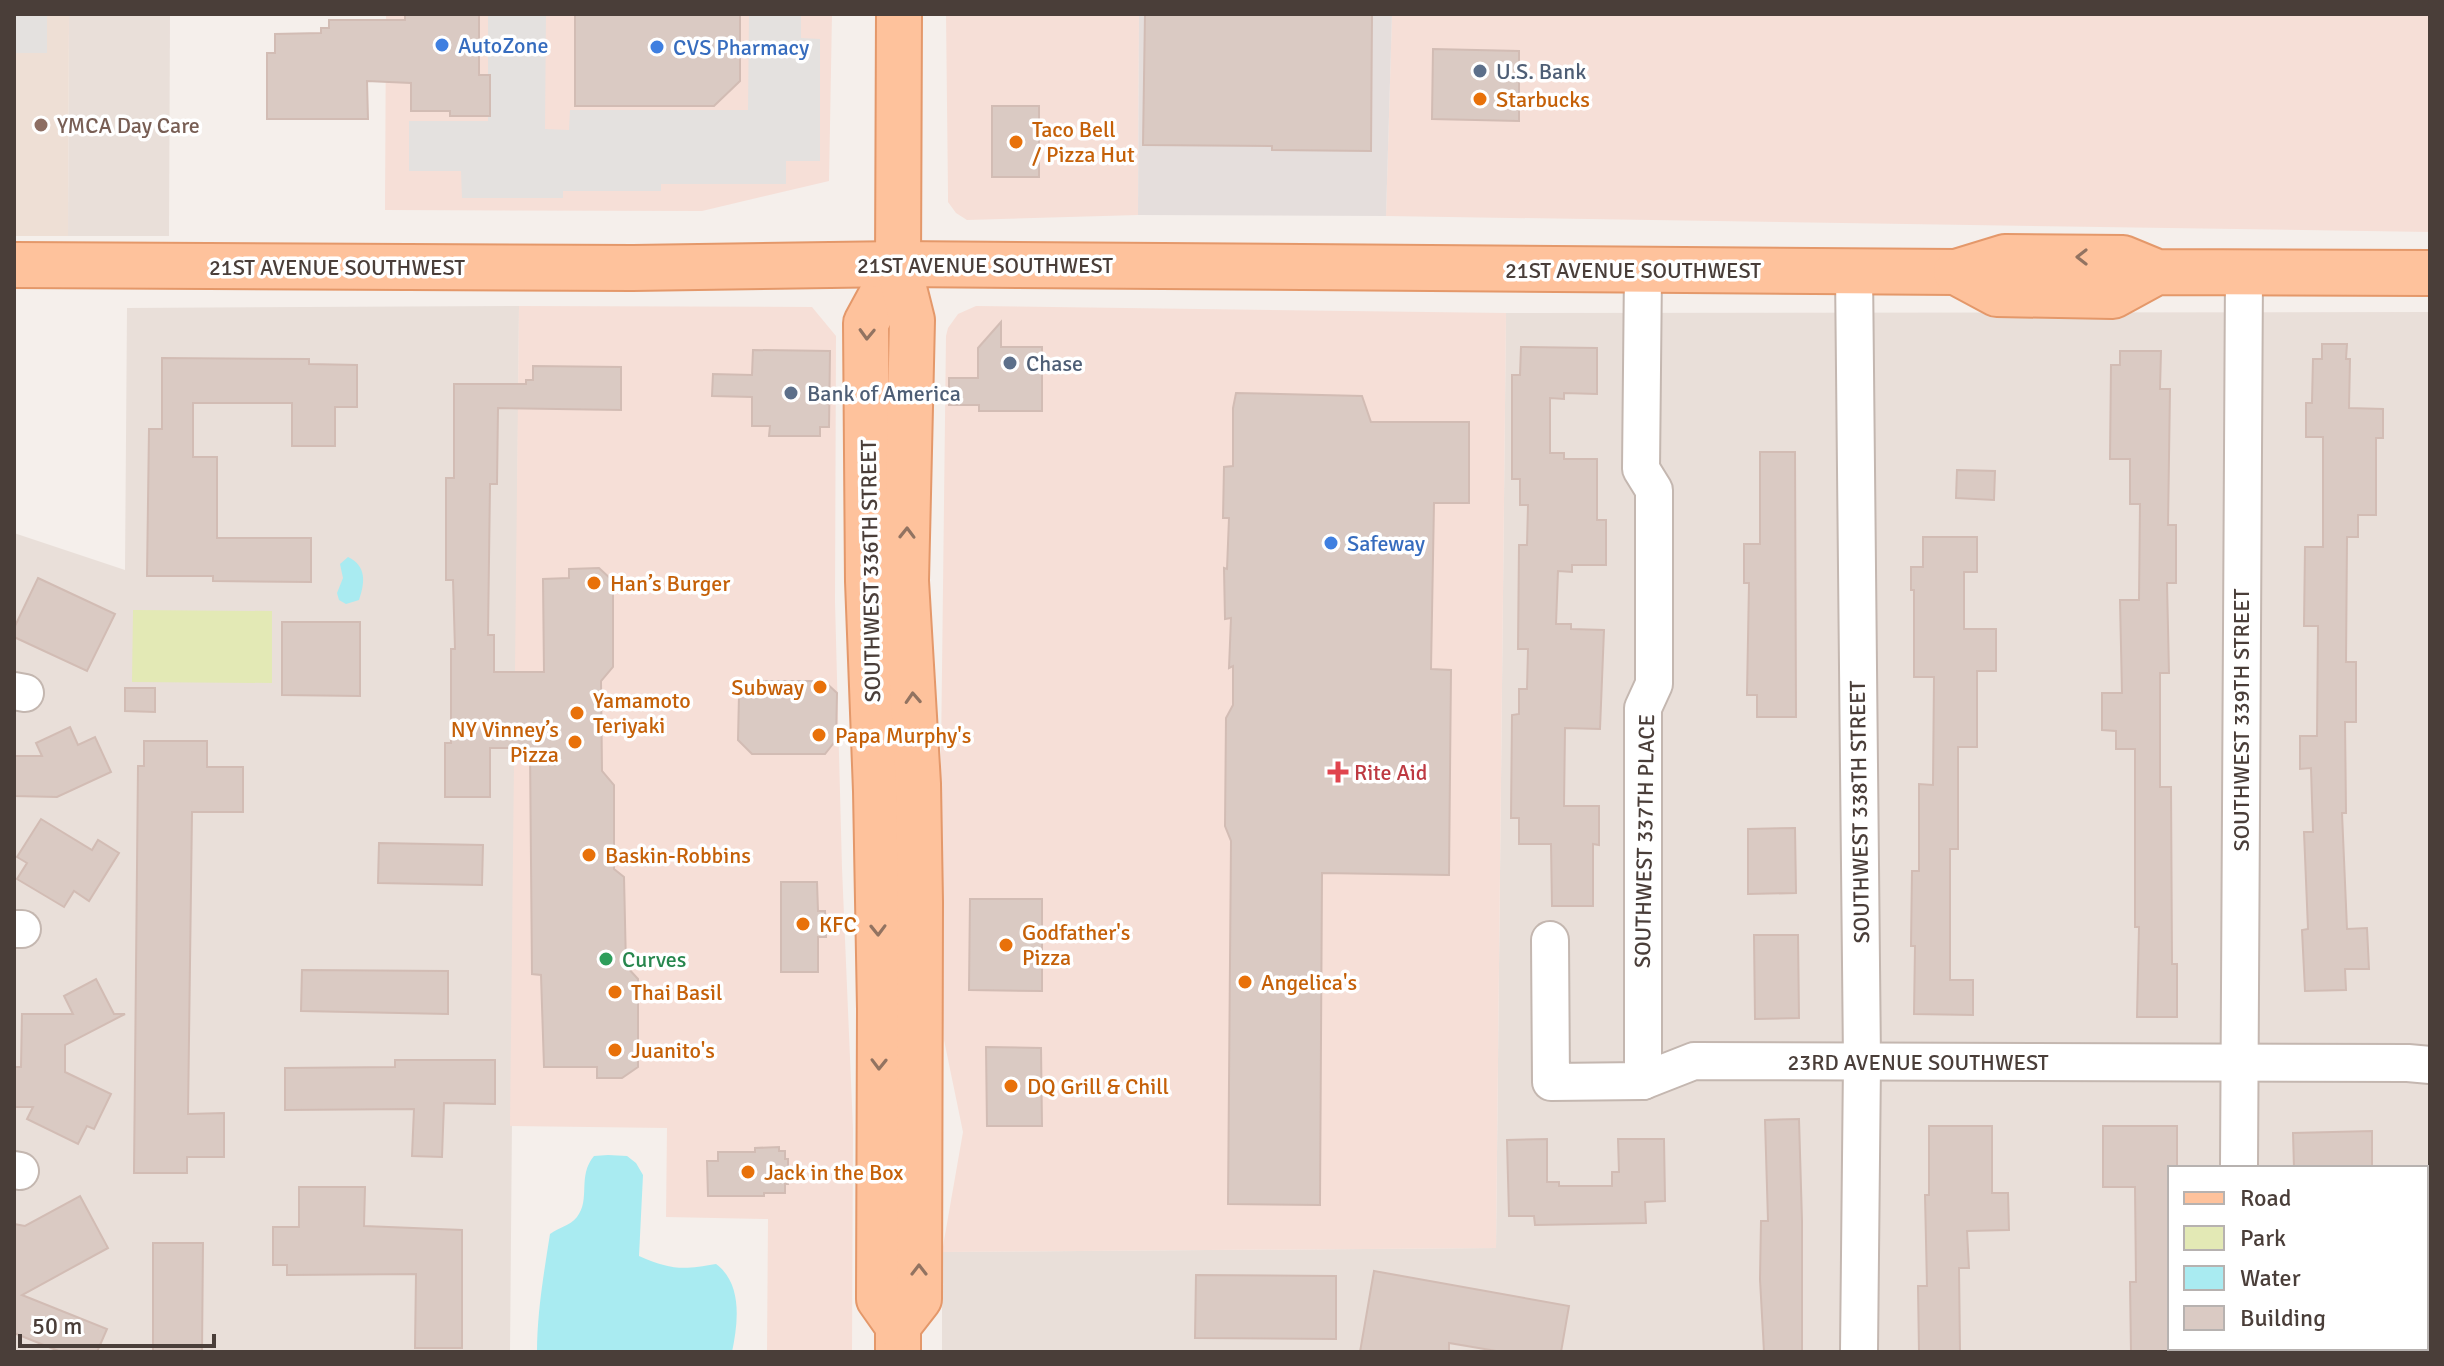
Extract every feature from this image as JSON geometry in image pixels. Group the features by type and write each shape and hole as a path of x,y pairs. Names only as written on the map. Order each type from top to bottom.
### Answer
{"main road":[{"path":"898,264 899,14"},
{"name":"21ST AVENUE SOUTHWEST","path":"14,265 633,268 898,264 1956,272 2005,257 2020,257 2123,258 2157,272 2430,273"},
{"name":"SOUTHWEST 336TH STREET","path":"898,264 866,323 868,581 880,1009 879,1299 898,1339"},
{"name":"SOUTHWEST 336TH STREET","path":"898,264 912,320 906,581 918,784 920,902 919,1299 898,1339"},
{"path":"876,791 902,811 903,886 920,902"}],"street":[{"name":"SOUTHWEST 337TH PLACE","path":"1643,270 1641,469 1654,490 1654,684 1643,708 1643,1081"},
{"name":"SOUTHWEST 338TH STREET","path":"1854,271 1862,1062 1859,1352"},
{"name":"SOUTHWEST 339TH STREET","path":"2239,1166 2244,273"},
{"name":"23RD AVENUE SOUTHWEST","path":"1550,940 1551,1082 1643,1081 1694,1061 2430,1065"}],"shaded area":[{"name":"YMCA Day Care","path":"14,14 69,14 68,236 14,236"},
{"path":"14,14 47,14 47,53 14,53"},
{"path":"69,14 170,14 169,236 68,236"},
{"path":"386,14 832,14 829,181 702,211 385,210"},
{"path":"488,14 546,14 545,129 569,130 570,110 748,110 749,14 801,14 801,38 820,39 820,161 786,161 786,184 661,184 661,191 563,191 563,198 462,198 461,171 409,171 409,121 488,121"},
{"path":"946,14 1139,14 1138,215 967,220 956,213 948,202"},
{"path":"1139,14 1392,14 1386,216 1138,215"},
{"path":"1392,14 2430,14 2430,232 1386,216"},
{"path":"519,306 510,1352 14,1352 14,533 125,570 127,308"},
{"path":"519,306 812,307 836,336 835,602 853,1129 852,1352 767,1352 768,1219 666,1217 667,1128 510,1126"},
{"path":"976,306 1506,313 1496,1248 942,1252 963,1132 944,1040 939,922 946,336 958,314"},
{"path":"2430,312 2430,1352 942,1352 942,1252 1496,1248 1506,313"}],"green space":[{"path":"133,610 272,611 272,683 132,682"}],"water":[{"path":"348,557 359,565 363,581 359,600 346,604 339,600 337,593 343,578 340,564"},
{"path":"594,1156 627,1156 643,1175 639,1256 677,1268 716,1264 725,1272 735,1293 736,1329 732,1352 537,1352 550,1234 577,1217 583,1203 589,1164"}],"building":[{"path":"405,14 479,14 479,75 490,75 490,116 450,116 450,111 411,111 411,83 367,81 368,119 267,119 267,53 275,53 275,34 321,33 321,28 329,28 329,20 405,20"},
{"name":"CVS Pharmacy","path":"575,14 740,14 740,81 714,106 575,106"},
{"path":"1145,14 1372,14 1371,151 1143,145"},
{"path":"1433,49 1519,51 1519,121 1432,119"},
{"name":"Taco Bell / Pizza Hut","path":"992,106 1039,106 1039,177 992,177"},
{"name":"Chase","path":"1001,322 1001,347 1042,347 1042,411 979,411 979,405 949,405 949,378 978,378 978,348"},
{"path":"2322,344 2347,344 2346,359 2350,359 2349,408 2383,409 2383,438 2376,438 2376,515 2358,515 2358,537 2347,537 2346,662 2356,662 2356,722 2345,722 2346,813 2342,813 2347,929 2367,928 2369,969 2345,969 2346,990 2305,991 2302,930 2308,929 2304,832 2313,832 2311,768 2300,769 2300,736 2317,736 2318,626 2304,626 2305,547 2323,547 2323,437 2306,437 2306,403 2312,403 2313,359 2322,359"},
{"path":"1521,347 1597,348 1597,394 1564,393 1564,399 1550,398 1550,453 1564,453 1564,459 1597,459 1597,520 1606,520 1606,565 1572,565 1572,572 1558,571 1556,624 1571,624 1571,629 1604,630 1600,729 1565,728 1564,806 1599,806 1599,845 1593,844 1593,906 1552,906 1551,844 1519,844 1519,818 1511,818 1512,715 1519,714 1519,689 1527,689 1528,649 1518,649 1519,545 1527,545 1528,505 1520,505 1520,479 1512,479 1512,375 1520,375"},
{"name":"Bank of America","path":"753,350 830,351 829,427 820,427 820,436 769,436 770,426 752,426 752,397 712,396 713,374 752,375"},
{"path":"2120,351 2161,351 2160,389 2170,389 2168,525 2176,525 2176,583 2167,583 2169,673 2160,673 2160,787 2171,787 2172,964 2177,964 2177,1017 2137,1017 2139,927 2135,927 2135,749 2116,749 2116,731 2102,730 2102,693 2122,693 2120,600 2139,600 2140,504 2130,504 2130,459 2110,459 2111,365 2120,365"},
{"path":"162,358 309,359 309,364 357,365 357,407 335,407 335,446 292,446 292,403 193,403 193,457 217,457 217,538 311,538 311,582 213,581 213,576 147,576 149,429 162,429"},
{"path":"533,366 621,367 621,410 498,408 497,484 490,484 488,635 494,635 494,672 544,672 543,579 569,578 569,569 599,568 613,581 613,667 601,681 602,771 614,785 614,869 624,877 626,966 638,979 638,1067 622,1078 597,1078 597,1067 544,1067 541,975 532,974 530,748 490,748 490,797 445,797 445,743 451,743 451,649 455,649 453,580 446,580 446,478 454,478 454,384 526,384 526,380 533,380"},
{"path":"1236,393 1362,396 1371,422 1469,422 1469,503 1434,503 1431,669 1451,670 1449,875 1322,873 1320,1205 1228,1204 1231,841 1225,826 1226,718 1233,705 1233,666 1229,668 1231,618 1225,619 1224,568 1227,569 1229,518 1223,518 1224,467 1233,466"},
{"path":"1760,452 1795,452 1796,717 1757,717 1757,695 1747,695 1749,583 1744,583 1744,544 1760,544"},
{"path":"1957,470 1995,471 1994,500 1956,498"},
{"path":"1923,537 1977,537 1977,572 1964,572 1964,629 1996,629 1996,671 1977,671 1977,747 1958,747 1958,849 1950,849 1950,980 1973,980 1973,1015 1914,1014 1912,871 1919,871 1919,784 1933,785 1934,677 1914,677 1911,567 1923,567"},
{"path":"38,578 115,614 87,671 14,637 14,628"},
{"path":"282,622 360,622 360,696 282,695"},
{"path":"754,681 824,681 837,693 836,740 825,754 752,754 738,740 739,695"},
{"path":"125,688 155,688 155,712 125,711"},
{"path":"70,727 78,745 95,737 111,772 57,797 14,796 14,756 42,756 36,743"},
{"path":"144,741 207,741 207,767 243,767 243,812 192,812 188,1114 224,1113 224,1157 187,1157 187,1173 134,1173 138,766 144,766"},
{"path":"41,819 92,850 98,840 119,853 89,901 74,891 64,907 17,879 27,863 17,857"},
{"path":"1795,828 1796,893 1748,894 1748,829"},
{"path":"379,843 483,845 482,885 378,883"},
{"name":"KFC","path":"781,882 817,882 818,911 825,911 826,937 818,937 818,972 781,972"},
{"name":"Godfather's Pizza","path":"970,899 1042,899 1042,991 969,990"},
{"path":"1754,935 1798,935 1799,1018 1755,1019"},
{"path":"302,970 448,971 448,1014 301,1011"},
{"path":"96,979 114,1014 125,1014 65,1045 65,1072 111,1094 94,1129 87,1126 78,1144 27,1119 33,1107 14,1107 14,1067 21,1067 22,1014 73,1014 64,996"},
{"name":"DQ Grill & Chill","path":"986,1047 1041,1048 1042,1126 987,1126"},
{"path":"395,1060 495,1060 495,1104 444,1103 442,1157 412,1156 414,1109 285,1110 285,1068 395,1067"},
{"path":"1799,1119 1802,1352 1764,1352 1760,1279 1761,1221 1768,1221 1765,1120"},
{"path":"1929,1126 1992,1126 1992,1193 2008,1193 2009,1230 1967,1231 1969,1268 1959,1268 1960,1352 1919,1352 1918,1286 1927,1286 1925,1195 1929,1195"},
{"path":"2103,1126 2177,1126 2177,1166 2168,1166 2170,1352 2131,1352 2130,1282 2136,1282 2135,1187 2103,1187"},
{"path":"2372,1131 2372,1166 2294,1166 2293,1133"},
{"path":"1547,1139 1547,1182 1559,1182 1559,1186 1612,1186 1612,1172 1619,1172 1618,1139 1664,1139 1665,1201 1645,1202 1646,1223 1535,1225 1534,1216 1509,1216 1507,1140"},
{"name":"Jack in the Box","path":"779,1147 788,1159 785,1193 708,1196 707,1161 718,1161 718,1152 755,1152 755,1148"},
{"path":"299,1187 365,1187 364,1226 462,1230 462,1348 415,1348 416,1274 287,1275 287,1265 273,1265 273,1227 299,1227"},
{"path":"80,1196 108,1248 22,1295 107,1329 97,1352 61,1352 14,1333 14,1224 25,1226"},
{"path":"153,1243 203,1243 202,1352 153,1352"},
{"path":"1374,1271 1569,1306 1561,1352 1502,1352 1449,1343 1449,1352 1360,1352"},
{"path":"1196,1275 1336,1276 1336,1339 1195,1338"}],"place":[{"name":"AutoZone","path":"442,45"},
{"name":"CVS Pharmacy","path":"657,47"},
{"name":"U.S. Bank","path":"1480,71"},
{"name":"Starbucks","path":"1480,99"},
{"name":"YMCA Day Care","path":"41,125"},
{"name":"Taco Bell / Pizza Hut","path":"1016,142"},
{"name":"Chase","path":"1010,363"},
{"name":"Bank of America","path":"791,393"},
{"name":"Safeway","path":"1331,543"},
{"name":"Han’s Burger","path":"594,583"},
{"name":"Subway","path":"820,687"},
{"name":"Yamamoto Teriyaki","path":"577,713"},
{"name":"Papa Murphy's","path":"819,735"},
{"name":"NY Vinney’s Pizza","path":"575,742"},
{"name":"Rite Aid","path":"1338,772"},
{"name":"Baskin-Robbins","path":"589,855"},
{"name":"KFC","path":"803,924"},
{"name":"Godfather's Pizza","path":"1006,945"},
{"name":"Curves","path":"606,959"},
{"name":"Angelica's","path":"1245,982"},
{"name":"Thai Basil","path":"615,992"},
{"name":"Juanito's","path":"615,1050"},
{"name":"DQ Grill & Chill","path":"1011,1086"},
{"name":"Jack in the Box","path":"748,1172"}]}
